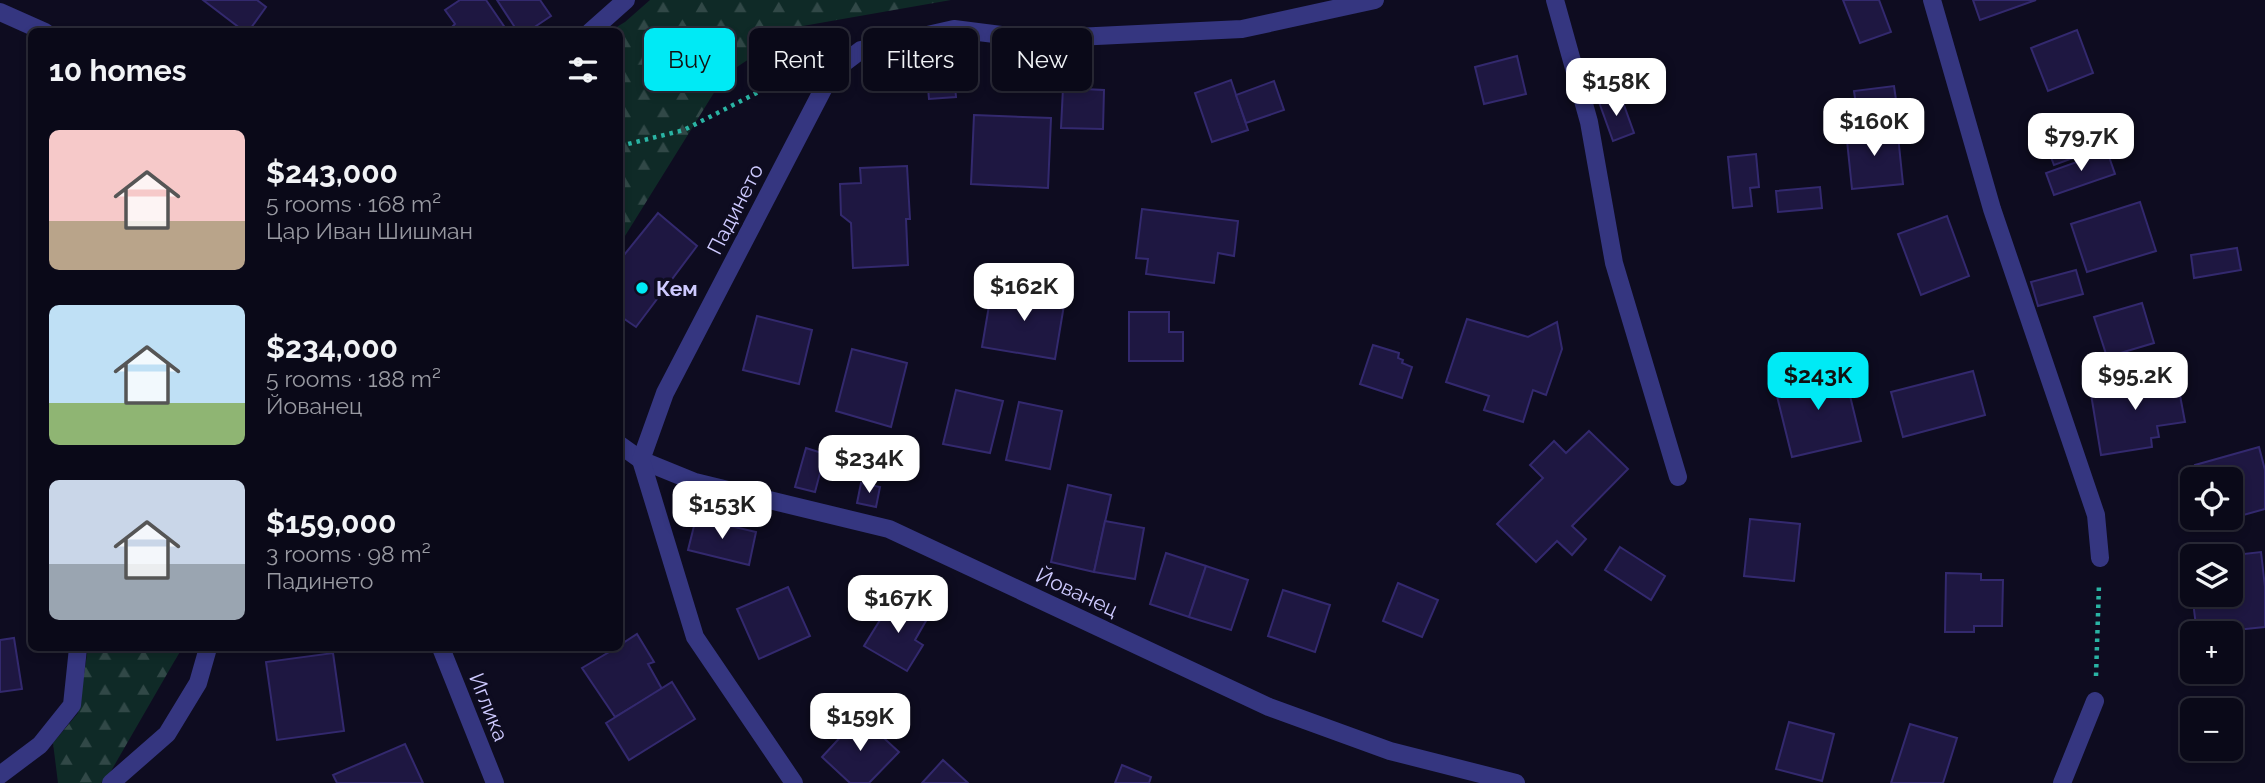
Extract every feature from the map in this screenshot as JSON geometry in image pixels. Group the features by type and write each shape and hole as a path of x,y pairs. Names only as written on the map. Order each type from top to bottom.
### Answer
{"street":[{"path":"594,28 626,0"},
{"path":"849,59 861,50 954,29 1034,38 1242,29 1375,0"},
{"path":"1555,0 1589,122 1614,263 1678,477"},
{"path":"1932,0 1992,209 2096,515 2100,558"},
{"path":"0,12 36,28"},
{"name":"Падинето","path":"642,460 665,393 821,91"},
{"name":"Йованец","path":"623,447 642,460 695,482 889,529 1269,707 1390,751 1516,783"},
{"path":"642,460 695,637 793,783"},
{"path":"0,775 40,746 72,705 78,651"},
{"path":"111,783 167,734 198,683 207,651"},
{"name":"Иглика","path":"442,651 495,783"},
{"path":"2063,783 2095,701"}],"path":[{"path":"623,145 684,130 761,91"},
{"path":"2095,701 2100,558"}],"green space":[{"path":"650,0 951,0 796,28 749,28 749,59 735,68 735,28 644,28 644,91 715,91 623,239 623,28 615,28"},
{"path":"88,651 180,651 107,778 101,783 58,783 53,743 78,713"}],"building":[{"path":"203,0 257,0 266,7 251,28 240,28"},
{"path":"460,0 486,0 505,28 451,28 455,24 445,10"},
{"path":"497,0 540,0 551,16 533,28 515,28"},
{"path":"1843,0 1879,0 1891,32 1860,43"},
{"path":"1973,0 2036,0 1980,20"},
{"path":"2077,30 2093,73 2048,91 2031,48"},
{"path":"1517,56 1526,94 1484,104 1475,67"},
{"path":"1231,80 1248,130 1212,142 1195,93"},
{"path":"1274,81 1284,110 1246,123 1236,95"},
{"path":"1894,86 1898,114 1858,119 1854,91"},
{"path":"1104,90 1103,129 1061,128 1063,91"},
{"path":"928,91 955,91 956,97 929,99"},
{"path":"1620,94 1634,133 1613,141 1599,102"},
{"path":"974,115 1051,118 1048,188 971,184"},
{"path":"2110,123 2117,142 2054,165 2047,147"},
{"path":"1897,126 1903,184 1852,189 1846,131"},
{"path":"2107,151 2115,174 2054,195 2046,173"},
{"path":"1756,154 1759,187 1750,188 1752,206 1733,208 1728,157"},
{"path":"907,166 910,219 906,219 908,265 853,268 851,223 841,215 840,184 861,183 860,168"},
{"path":"1820,187 1822,208 1778,212 1776,191"},
{"path":"2140,202 2156,251 2087,272 2071,224"},
{"path":"1142,209 1238,221 1234,256 1218,253 1214,283 1146,274 1148,259 1136,258"},
{"name":"Кем","path":"658,213 697,246 636,327 623,318 623,256"},
{"path":"1947,216 1969,276 1921,295 1898,234"},
{"path":"2237,248 2241,270 2194,278 2191,255"},
{"path":"2076,270 2083,294 2038,306 2031,282"},
{"path":"992,288 1065,299 1055,359 982,347"},
{"path":"2142,303 2154,343 2107,357 2094,317"},
{"path":"1129,312 1169,312 1169,332 1183,332 1183,361 1129,361"},
{"path":"757,316 812,330 799,384 743,370"},
{"path":"1467,319 1528,337 1557,322 1562,349 1546,395 1533,390 1523,422 1484,410 1489,396 1446,382"},
{"path":"1373,345 1399,353 1398,358 1403,360 1402,363 1412,367 1402,398 1360,384"},
{"path":"852,349 907,363 891,427 836,411"},
{"path":"1843,367 1861,441 1792,457 1774,384"},
{"path":"1973,371 1985,415 1903,437 1891,392"},
{"path":"2176,374 2185,422 2157,426 2159,437 2151,438 2152,447 2101,455 2090,388"},
{"path":"956,390 1003,401 990,453 943,444"},
{"path":"1019,402 1062,411 1050,469 1006,460"},
{"path":"1589,431 1628,469 1572,526 1586,539 1572,555 1557,541 1536,562 1497,524 1543,478 1530,465 1554,441 1566,453"},
{"path":"2259,447 2265,470 2265,509 2243,515 2243,467 2195,465"},
{"path":"806,448 825,454 815,492 795,487"},
{"path":"861,483 880,487 876,507 857,503"},
{"path":"1068,485 1111,495 1094,572 1051,562"},
{"path":"696,518 756,532 749,565 688,550"},
{"path":"1750,519 1800,524 1794,581 1744,576"},
{"path":"1105,521 1144,528 1135,579 1094,572"},
{"path":"1620,547 1665,576 1651,600 1605,570"},
{"path":"2261,552 2265,587 2265,627 2243,629 2243,621 2195,621 2194,607 2243,607 2243,554"},
{"path":"1166,553 1206,566 1189,617 1150,604"},
{"path":"1206,566 1248,580 1231,630 1189,617"},
{"path":"1946,573 1981,574 1981,580 2003,580 2002,626 1974,626 1974,632 1945,632"},
{"path":"1398,583 1438,600 1422,637 1383,621"},
{"path":"788,587 810,636 759,659 737,609"},
{"path":"1283,590 1330,605 1315,652 1268,636"},
{"path":"893,599 927,619 915,640 923,645 907,671 864,646"},
{"path":"637,634 654,662 648,664 662,689 615,717 582,668 611,651 623,651 623,643"},
{"path":"14,638 22,689 0,692 0,640"},
{"path":"333,653 344,731 277,740 266,662"},
{"path":"672,682 695,719 629,760 606,723"},
{"path":"860,716 899,752 869,783 850,783 822,757"},
{"path":"1789,722 1834,734 1822,781 1776,769"},
{"path":"1910,724 1957,738 1943,783 1891,783"},
{"path":"405,744 423,783 337,783 333,775"},
{"path":"943,760 968,783 922,783"},
{"path":"1122,765 1151,777 1149,783 1115,783"}],"place":[{"name":"Кем","path":"642,288"}]}
